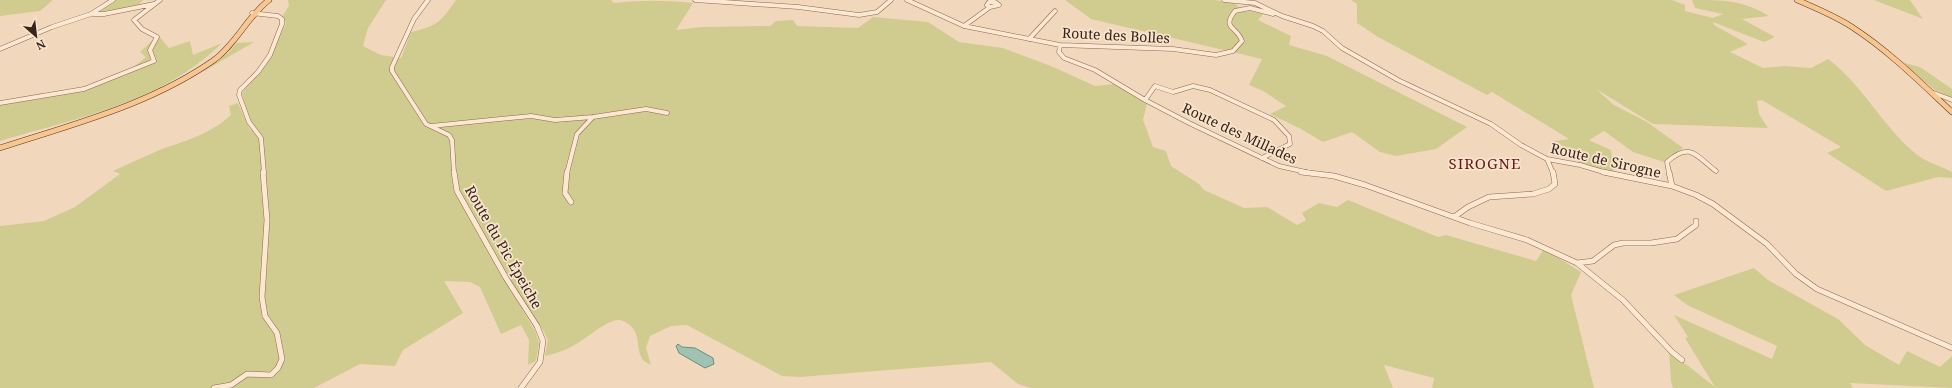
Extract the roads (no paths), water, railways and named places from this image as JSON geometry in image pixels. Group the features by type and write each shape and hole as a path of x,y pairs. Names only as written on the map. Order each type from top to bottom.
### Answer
{"main road":[{"path":"0,148 115,111 175,85 206,66 225,51 252,13 269,0"},
{"path":"1797,0 1852,27 1902,66 1952,112"}],"street":[{"path":"0,49 52,27 92,14 113,0"},
{"path":"0,103 23,98 75,92 106,82 154,61 150,50 157,36 142,29 134,20 160,0"},
{"name":"Route du Pic Épeiche","path":"428,0 414,19 392,67 394,76 426,124 449,135 452,140 452,163 457,190 506,278 537,326 543,342 540,362 521,388"},
{"path":"695,0 798,7 859,15 877,12 890,0"},
{"name":"Route des Bolles","path":"907,0 952,22 964,26 1060,45 1174,49 1208,55 1226,54 1234,51 1242,41 1242,38 1229,25 1229,20 1235,11 1250,8 1280,15"},
{"name":"Route de Sirogne","path":"1224,0 1254,3 1280,15 1323,31 1342,48 1394,78 1414,89 1491,124 1521,145 1547,159 1580,165 1616,176 1672,186 1696,195 1720,209 1768,244 1796,274 1817,288 1952,348"},
{"path":"92,14 104,14 154,4"},
{"path":"964,26 990,7"},
{"path":"1028,39 1045,24 1055,13 1055,11"},
{"path":"214,388 231,385 247,374 263,376 271,374 278,368 282,359 277,333 265,316 262,297 268,220 261,138 249,122 239,95 240,90 258,72 270,55 282,24 282,19 278,16 252,13"},
{"name":"Route des Millades","path":"1060,45 1059,52 1064,58 1095,70 1145,100 1262,158 1291,170 1334,176 1365,185 1454,217 1527,240 1563,258 1578,263 1611,289 1682,360"},
{"path":"1145,100 1155,86 1173,92 1185,88 1201,87 1274,120 1289,136 1290,144 1262,158"},
{"path":"1931,92 1952,100"},
{"path":"430,126 532,116 555,120 593,117 646,109 667,113"},
{"path":"570,202 565,193 567,186 567,170 572,157 572,145 582,127 593,117"},
{"path":"1672,186 1667,162 1680,151 1687,150 1691,152 1716,171"},
{"path":"1454,217 1456,214 1475,203 1490,197 1508,194 1543,192 1550,189 1555,184 1555,178 1547,159"},
{"path":"1578,263 1593,261 1614,245 1623,242 1651,243 1677,238 1687,233 1696,225 1696,221"}],"district":[{"name":"SIROGNE","path":"1485,163"}]}
